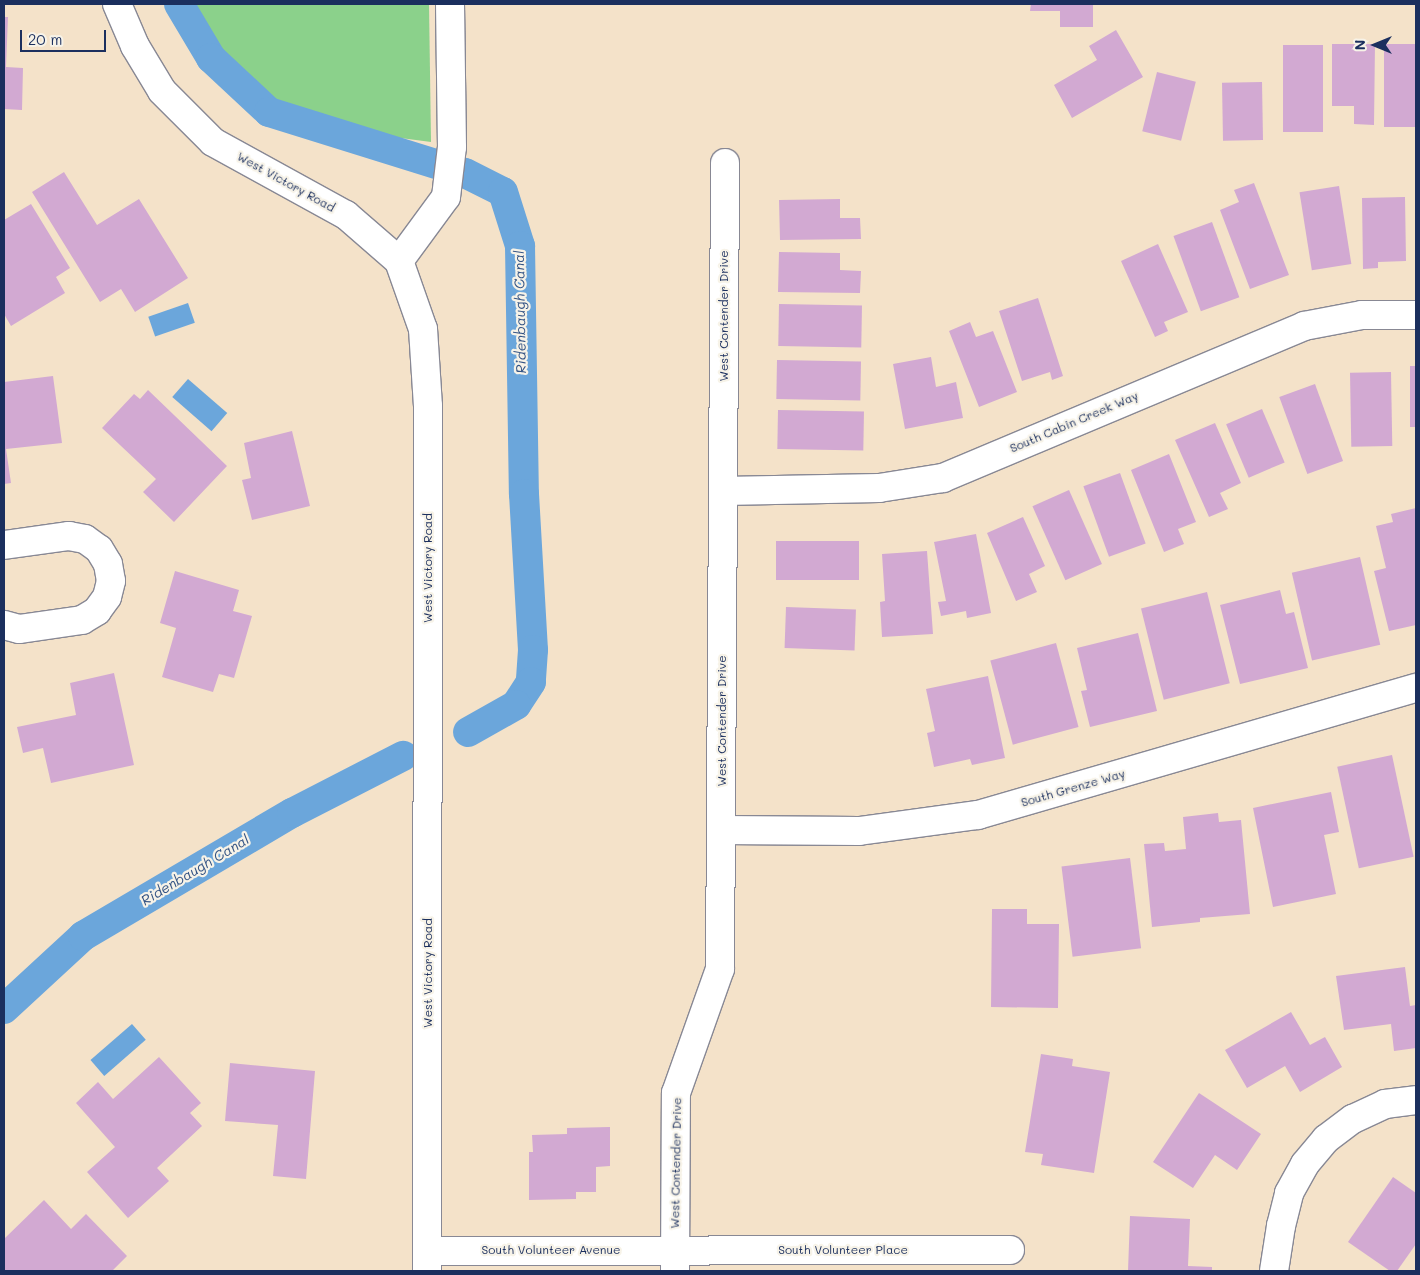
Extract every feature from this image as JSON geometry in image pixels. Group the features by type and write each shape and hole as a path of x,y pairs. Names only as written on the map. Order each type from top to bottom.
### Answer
{"street":[{"name":"West Victory Road","path":"117,4 135,46 162,91 213,142 346,214 399,261 423,329 428,406 427,1261"},
{"path":"399,261 446,197 452,147 450,4"},
{"name":"West Contender Drive","path":"675,1261 676,1093 720,969 725,163"},
{"name":"South Cabin Creek Way","path":"723,492 879,488 943,478 1304,326 1362,315 1416,315"},
{"path":"4,545 68,536 85,539 99,549 108,564 110,581 107,597 97,611 82,620 19,629 4,625"},
{"name":"South Grenze Way","path":"721,830 859,831 978,815 1416,688"},
{"path":"1274,1271 1281,1226 1289,1193 1304,1164 1326,1139 1353,1119 1385,1104 1416,1100"},
{"name":"South Volunteer Place","path":"675,1261 1010,1250"},
{"name":"South Volunteer Avenue","path":"427,1261 675,1261"}],"green space":[{"path":"192,4 429,4 431,142 302,125 227,69"}],"water":[{"path":"188,303 195,323 155,337 148,317"},
{"path":"188,379 227,413 211,431 172,397"},
{"path":"132,1024 146,1040 104,1076 90,1060"}],"building":[{"path":"1031,4 1093,4 1093,27 1060,27 1060,11 1030,11"},
{"path":"4,17 8,17 6,67 23,68 22,110 4,109"},
{"path":"1116,30 1143,77 1072,118 1054,85 1097,60 1089,46"},
{"path":"1332,44 1375,44 1374,125 1354,124 1354,106 1332,106"},
{"path":"1384,44 1416,44 1416,127 1384,127"},
{"path":"1283,45 1323,45 1323,132 1283,132"},
{"path":"1157,72 1196,82 1181,141 1142,131"},
{"path":"1262,82 1263,140 1223,141 1222,83"},
{"path":"64,172 97,225 139,199 188,278 135,312 121,289 100,302 32,192"},
{"path":"1254,183 1289,275 1250,289 1220,210 1239,202 1234,190"},
{"path":"1339,186 1351,264 1312,270 1299,192"},
{"path":"1405,197 1406,261 1378,262 1378,268 1363,269 1362,198"},
{"path":"840,199 840,218 860,218 861,239 780,240 779,200"},
{"path":"31,204 70,268 56,277 65,293 11,326 4,314 4,220"},
{"path":"1212,222 1239,297 1201,311 1173,236"},
{"path":"1158,244 1188,312 1164,322 1168,331 1155,337 1121,261"},
{"path":"779,252 840,253 840,270 861,271 860,293 778,292"},
{"path":"1038,298 1063,376 1052,380 1050,372 1022,381 999,311"},
{"path":"779,304 862,305 861,347 778,346"},
{"path":"970,322 976,337 993,331 1017,392 979,407 949,331"},
{"path":"931,357 936,387 956,382 963,418 905,429 893,364"},
{"path":"777,360 861,361 860,400 776,399"},
{"path":"1410,366 1416,366 1416,427 1410,427"},
{"path":"1391,372 1392,446 1351,447 1350,373"},
{"path":"53,376 62,443 6,449 11,483 4,484 4,382"},
{"path":"1315,384 1343,461 1307,474 1279,397"},
{"path":"148,390 227,466 174,522 143,492 156,479 102,428 134,394 140,399"},
{"path":"1262,409 1285,462 1249,478 1226,424"},
{"path":"778,410 864,412 863,450 777,449"},
{"path":"1215,423 1241,483 1220,493 1228,509 1209,517 1175,440"},
{"path":"292,431 310,506 252,520 242,480 251,478 244,443"},
{"path":"1169,454 1196,522 1178,529 1184,544 1164,552 1131,470"},
{"path":"1120,473 1146,543 1109,557 1083,486"},
{"path":"1069,490 1102,564 1065,580 1032,506"},
{"path":"1416,508 1416,625 1389,631 1374,571 1386,568 1376,526 1393,522 1391,514"},
{"path":"1023,517 1045,566 1029,574 1037,592 1016,601 987,533"},
{"path":"976,534 991,613 967,618 966,611 941,616 938,602 946,601 934,542"},
{"path":"776,541 859,541 859,580 776,580"},
{"path":"927,551 933,634 882,637 880,602 885,601 882,554"},
{"path":"1360,557 1380,645 1312,660 1292,573"},
{"path":"175,571 239,590 233,611 252,616 234,678 219,674 213,692 162,677 176,628 160,623"},
{"path":"1280,590 1286,614 1294,612 1308,668 1240,684 1220,605"},
{"path":"1207,592 1230,683 1164,700 1141,608"},
{"path":"786,607 856,609 855,650 785,648"},
{"path":"1138,633 1157,711 1090,727 1081,691 1087,690 1077,648"},
{"path":"1056,643 1079,727 1013,745 990,661"},
{"path":"114,673 134,765 51,783 43,748 23,753 17,727 76,715 70,683"},
{"path":"988,676 1005,758 972,765 970,759 934,767 927,733 935,731 926,689"},
{"path":"1392,755 1414,857 1359,868 1337,767"},
{"path":"1331,792 1339,832 1324,835 1336,894 1273,907 1253,808"},
{"path":"1218,813 1219,822 1241,820 1250,914 1200,918 1200,922 1152,927 1144,844 1164,843 1165,851 1186,849 1183,817"},
{"path":"1130,858 1141,948 1073,957 1062,866"},
{"path":"992,909 1027,909 1027,924 1059,924 1058,1008 991,1007"},
{"path":"1405,967 1410,1006 1416,1005 1416,1048 1394,1051 1391,1024 1344,1030 1336,976"},
{"path":"1291,1012 1310,1045 1325,1037 1342,1067 1300,1092 1285,1066 1247,1088 1225,1050"},
{"path":"1041,1054 1073,1059 1072,1066 1110,1072 1094,1173 1041,1165 1043,1154 1025,1152"},
{"path":"159,1057 201,1103 190,1113 202,1126 157,1168 169,1181 128,1218 87,1172 115,1147 76,1103 98,1082 113,1099"},
{"path":"230,1063 315,1071 306,1179 273,1176 278,1125 225,1121"},
{"path":"1199,1093 1261,1134 1237,1170 1215,1155 1193,1188 1153,1162"},
{"path":"610,1127 610,1166 596,1167 596,1192 576,1192 576,1199 529,1200 529,1152 533,1152 532,1135 567,1134 567,1128"},
{"path":"1393,1177 1416,1193 1416,1244 1397,1271 1390,1271 1348,1242"},
{"path":"44,1200 71,1229 86,1214 127,1256 112,1271 4,1271 4,1239"},
{"path":"1130,1216 1190,1219 1188,1266 1212,1267 1212,1271 1128,1271"}],"waterway":[{"name":"Ridenbaugh Canal","path":"179,4 211,58 269,112 465,173 503,192 520,246 524,494 533,650 531,682 516,705 468,732"},
{"name":"Ridenbaugh Canal","path":"4,1009 83,936 292,813 403,756"}]}
